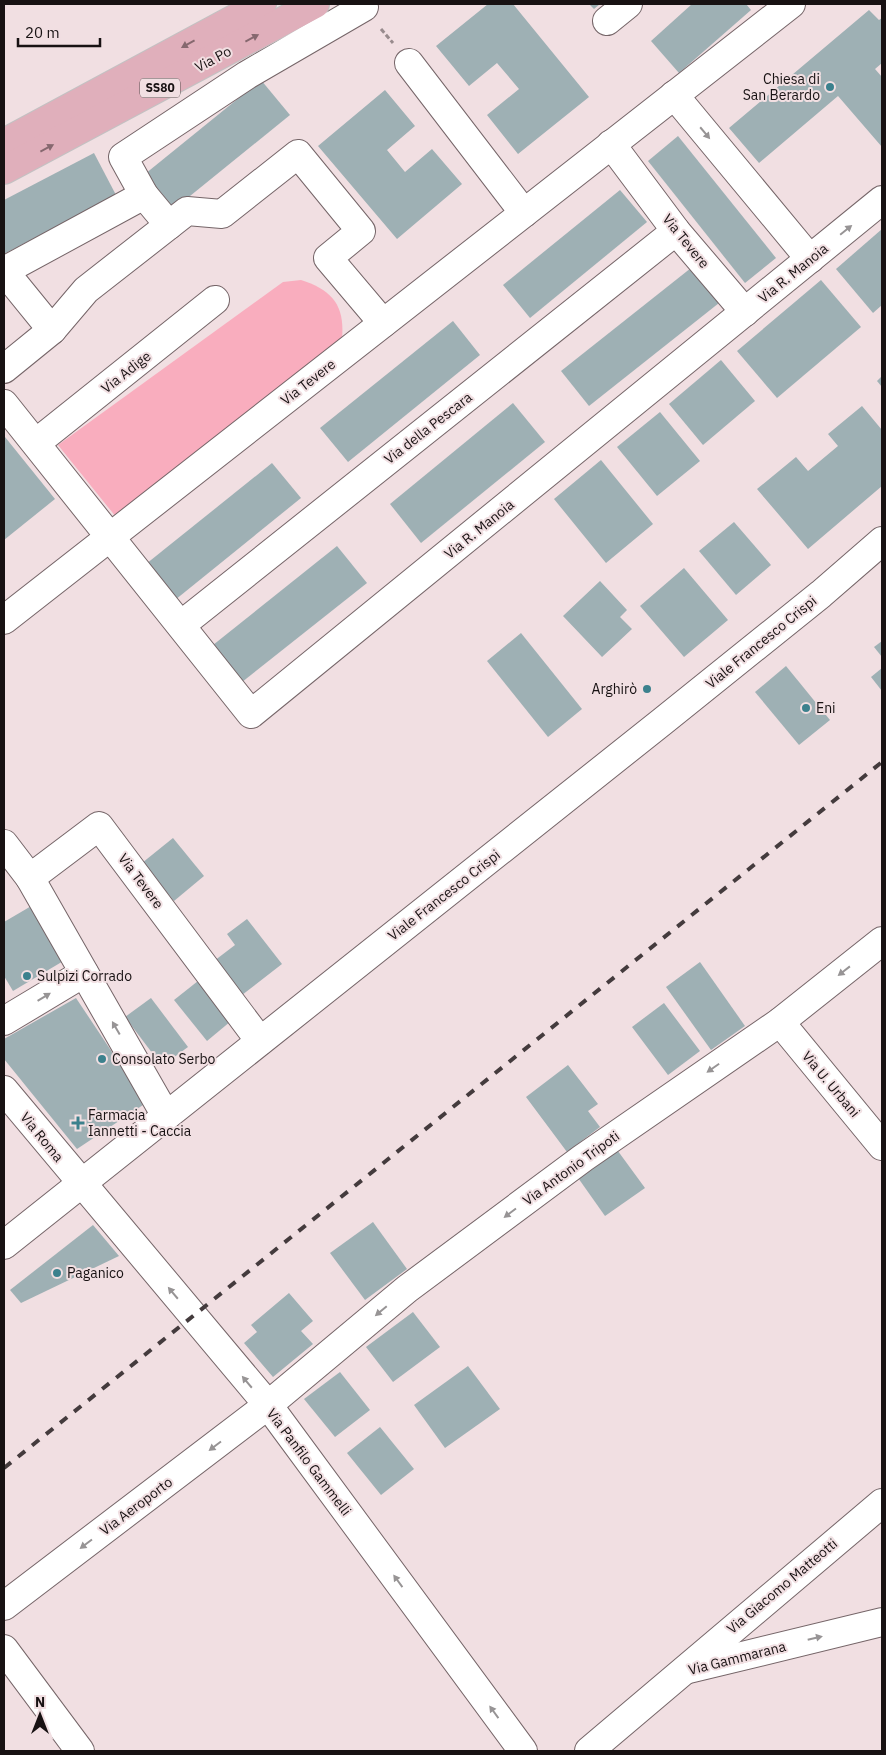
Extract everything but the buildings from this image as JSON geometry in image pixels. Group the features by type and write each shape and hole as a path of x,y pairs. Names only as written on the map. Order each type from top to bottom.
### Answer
{"main road":[{"name":"Via Po","path":"4,143 262,4"},
{"name":"Via Po","path":"4,170 315,4"}],"street":[{"path":"607,21 628,4"},
{"path":"168,225 144,195 123,158 247,74 364,7"},
{"name":"Via Tevere","path":"4,620 674,95 781,7"},
{"path":"409,63 524,213"},
{"path":"674,95 810,259"},
{"name":"Via Tevere","path":"611,144 676,231 745,312"},
{"path":"4,368 52,330 86,290 187,211 222,214 298,154 361,231 328,258 383,323"},
{"path":"52,330 4,271 144,195"},
{"name":"Via R. Manoia","path":"4,404 251,714 882,200"},
{"name":"Via della Pescara","path":"181,625 676,231"},
{"name":"Via Adige","path":"36,443 216,300"},
{"name":"Viale Francesco Crispi","path":"4,1245 821,594 882,540"},
{"name":"Via Tevere","path":"30,878 99,826 260,1041"},
{"path":"4,844 30,878 166,1116"},
{"name":"Via Antonio Tripoti","path":"268,1405 407,1290 514,1209 583,1158 780,1022 882,941"},
{"path":"4,1021 84,973"},
{"name":"Via U. Urbani","path":"780,1022 882,1146"},
{"name":"Via Roma","path":"4,1090 80,1184"},
{"name":"Via Panfilo Gammelli","path":"80,1184 268,1405 523,1751"},
{"name":"Via Aeroporto","path":"4,1606 268,1405"},
{"name":"Via Giacomo Matteotti","path":"682,1671 882,1503"},
{"name":"Via Gammarana","path":"588,1751 682,1671 882,1622"},
{"path":"4,1650 80,1751"}],"path":[{"path":"364,7 409,63"}],"shaded area":[{"path":"301,280 321,289 334,300 339,308 341,317 342,339 116,517 58,445 283,282"}],"railway":[{"path":"4,1468 882,762"}],"place":[{"name":"Chiesa di San Berardo","path":"830,87"},
{"name":"Arghirò","path":"647,689"},
{"name":"Eni","path":"806,708"},
{"name":"Sulpizi Corrado","path":"27,976"},
{"name":"Consolato Serbo","path":"102,1059"},
{"name":"Farmacia Iannetti - Caccia","path":"78,1123"},
{"name":"Paganico","path":"57,1273"}]}
